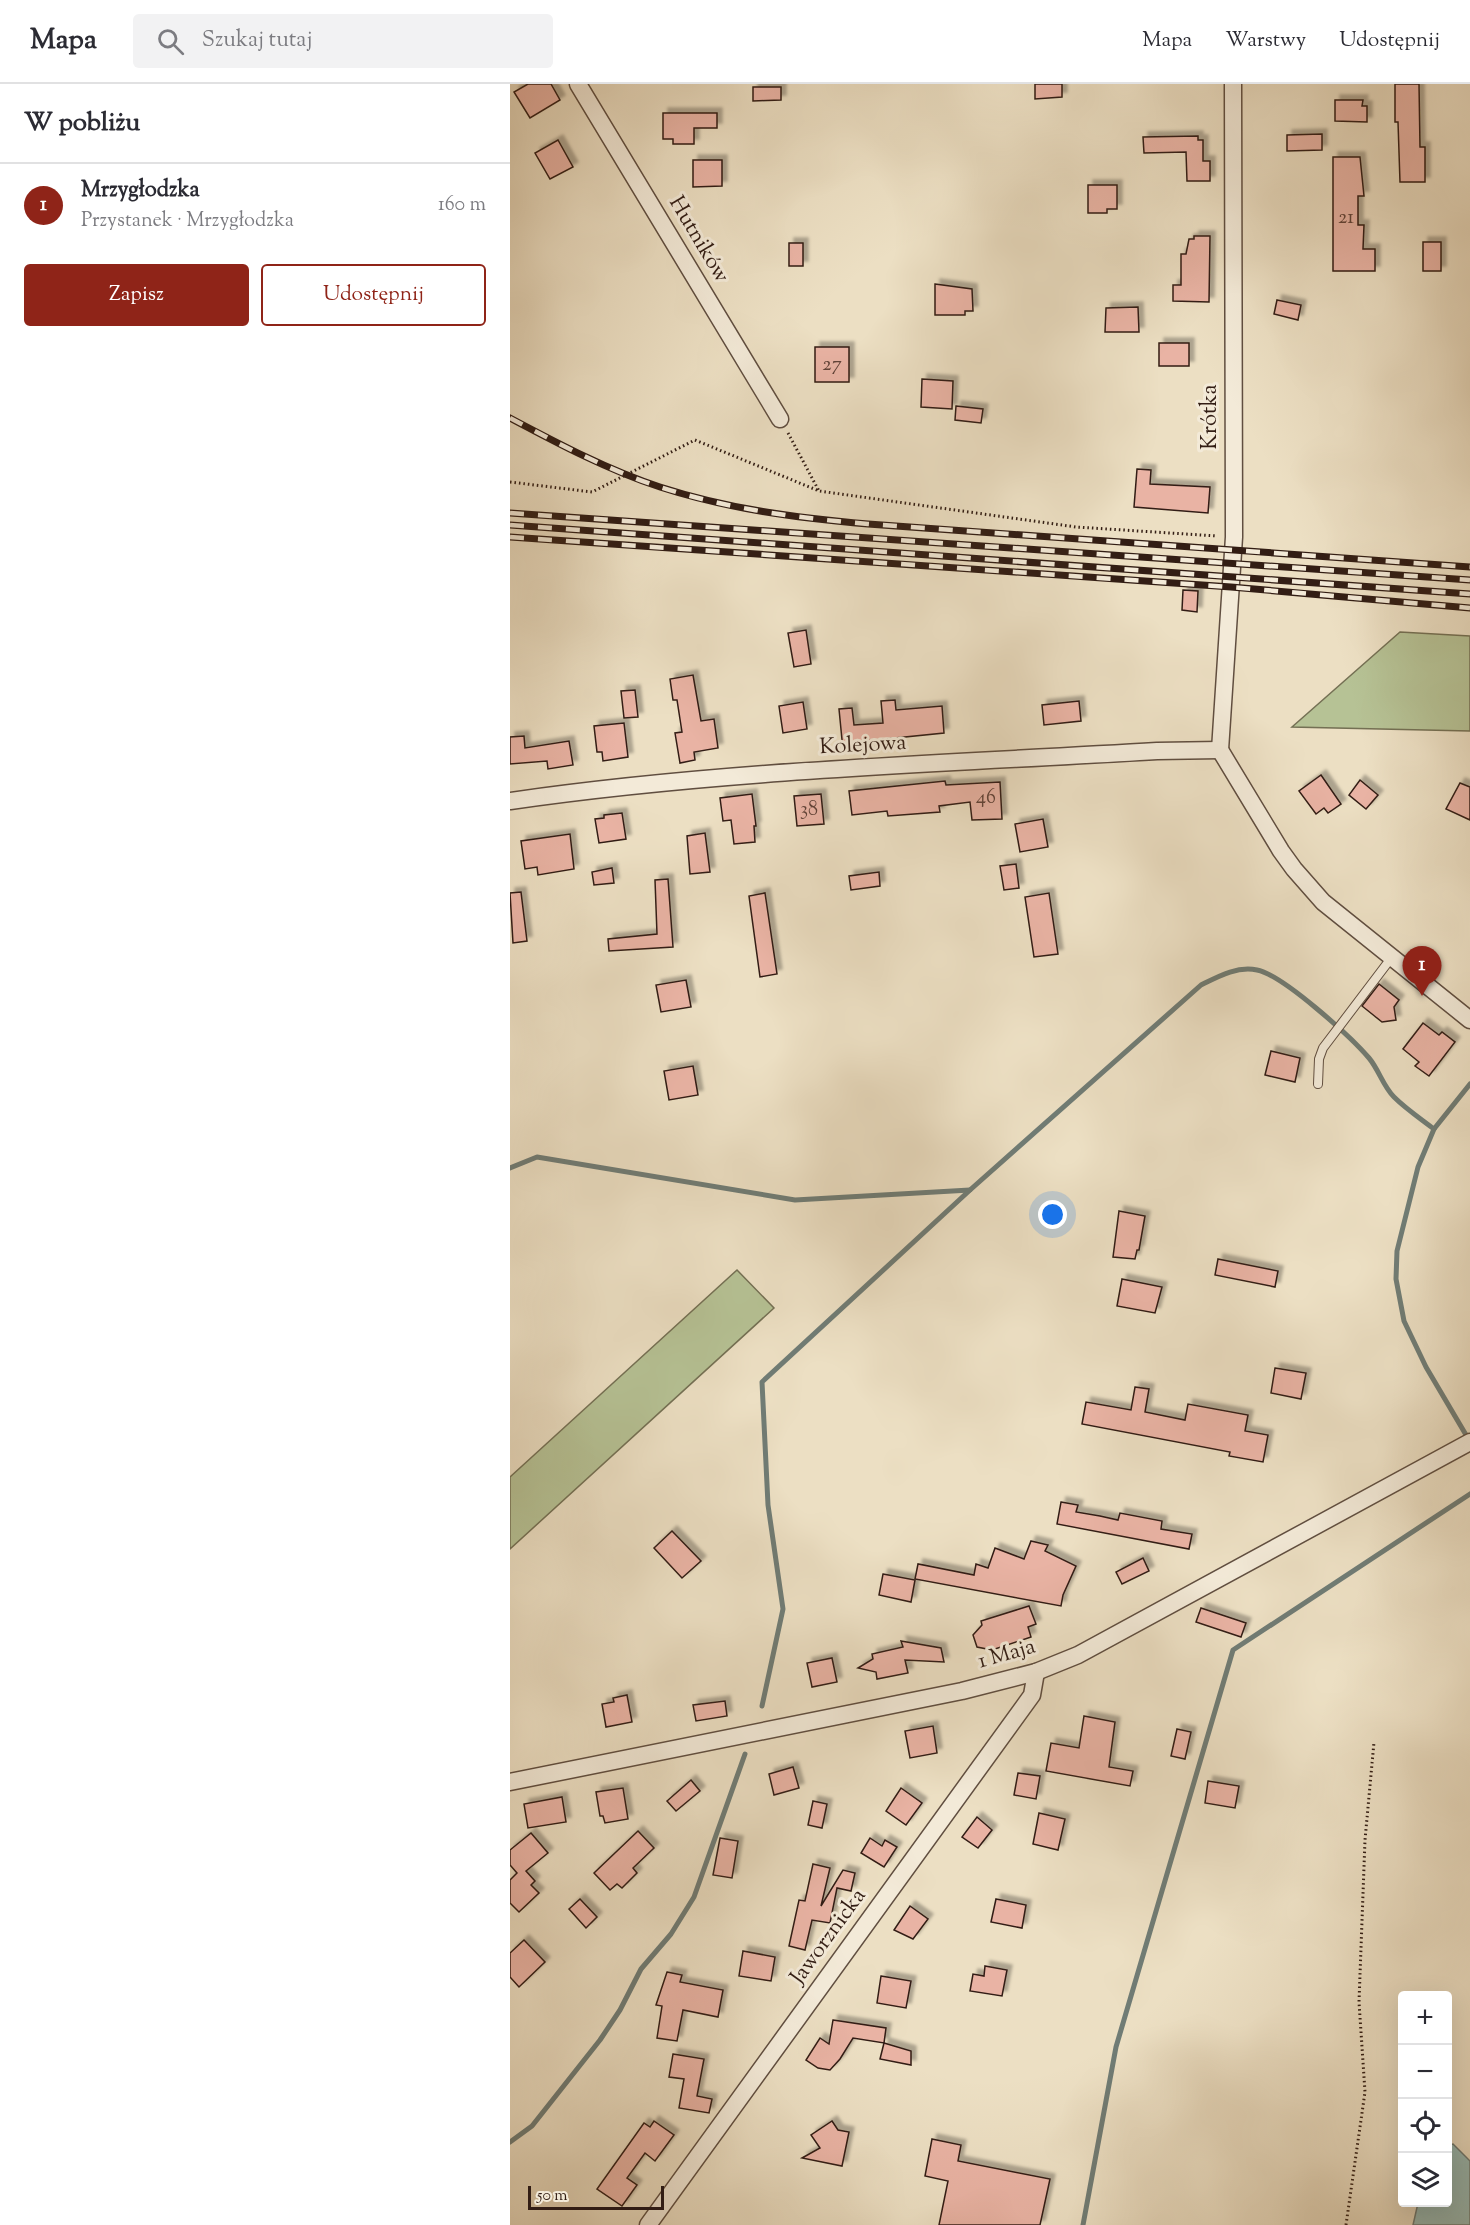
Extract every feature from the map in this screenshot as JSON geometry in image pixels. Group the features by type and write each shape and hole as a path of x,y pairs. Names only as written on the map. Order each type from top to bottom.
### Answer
{"street":[{"name":"Hutników","path":"578,84 780,419"},
{"name":"Krótka","path":"1220,750 1234,537 1233,84"},
{"name":"Kolejowa","path":"510,801 601,789 772,774 1157,751 1220,750"},
{"path":"1220,750 1294,869 1323,902 1470,1020"},
{"name":"1 Maja","path":"510,1782 962,1691 1036,1672 1078,1655 1470,1442"},
{"name":"Jaworznicka","path":"648,2225 1032,1695 1036,1672"}],"lane":[{"path":"1318,1084 1319,1059 1323,1048 1393,957"}],"path":[{"path":"780,419 819,491"},
{"path":"510,482 592,492 695,440 819,491 1076,527 1234,537"},
{"path":"1346,2225 1365,2092 1359,2002 1365,1840 1374,1742"}],"green space":[{"path":"1400,632 1470,636 1470,731 1292,727"},
{"path":"737,1270 774,1308 510,1549 510,1477"}],"water":[{"path":"1452,2144 1470,2161 1470,2225 1413,2225 1417,2207 1452,2207"}],"building":[{"path":"528,84 551,84 560,100 530,118 514,92"},
{"path":"1035,84 1062,84 1062,97 1035,99"},
{"path":"1395,84 1419,84 1420,147 1425,147 1425,182 1400,182 1398,122 1395,122"},
{"path":"753,87 781,87 781,100 753,101"},
{"path":"1335,100 1363,100 1362,106 1367,106 1367,122 1335,121"},
{"path":"663,113 717,113 717,128 694,128 694,144 673,144 673,139 663,139"},
{"path":"1322,134 1322,150 1287,151 1287,135"},
{"path":"1198,136 1198,140 1203,140 1203,161 1210,161 1210,181 1187,181 1186,152 1144,153 1143,137"},
{"path":"558,140 573,167 550,179 535,153"},
{"path":"1333,157 1360,157 1364,196 1358,196 1358,225 1364,225 1363,249 1375,249 1375,271 1333,271"},
{"path":"693,160 722,160 722,186 693,187"},
{"path":"1088,185 1117,185 1117,209 1107,209 1107,213 1088,213"},
{"path":"1194,236 1210,236 1209,302 1173,301 1173,285 1181,285 1181,254 1186,254 1189,239 1194,239"},
{"path":"1423,242 1441,242 1441,271 1423,271"},
{"path":"789,243 803,243 803,266 789,266"},
{"path":"935,284 972,289 973,311 965,311 965,315 935,315"},
{"path":"1277,300 1301,305 1298,320 1274,314"},
{"path":"1138,307 1139,332 1105,332 1106,308"},
{"path":"1159,343 1189,343 1189,366 1159,366"},
{"path":"815,347 849,347 849,382 815,382"},
{"path":"922,379 953,381 952,409 921,407"},
{"path":"956,406 983,409 981,423 955,420"},
{"path":"1137,469 1151,470 1150,484 1210,487 1208,513 1134,507"},
{"path":"1183,590 1198,591 1197,612 1182,610"},
{"path":"806,630 811,664 794,667 788,633"},
{"path":"693,675 701,721 714,719 718,748 694,752 695,760 680,763 675,733 682,732 677,700 673,700 670,679"},
{"path":"635,690 638,717 624,718 621,691"},
{"path":"895,700 896,710 942,706 944,733 856,742 857,749 843,750 839,709 852,708 854,725 883,723 881,701"},
{"path":"1079,701 1081,721 1044,725 1042,705"},
{"path":"803,702 807,729 783,733 779,706"},
{"path":"624,723 628,757 603,761 602,752 597,752 594,726"},
{"path":"524,736 525,748 569,741 573,765 548,769 547,761 510,764 510,737"},
{"path":"1321,775 1341,804 1328,813 1324,808 1316,814 1299,791"},
{"path":"1360,780 1378,795 1366,809 1349,795"},
{"path":"945,781 946,785 1000,782 1002,819 972,820 970,802 939,806 940,812 888,816 887,811 852,815 849,791"},
{"path":"1460,783 1470,787 1470,820 1446,809"},
{"path":"752,794 756,826 754,826 755,842 734,844 731,820 723,821 720,798"},
{"path":"821,794 824,824 797,826 794,796"},
{"path":"622,813 626,839 599,843 595,819 604,818 604,815"},
{"path":"1043,819 1048,847 1020,852 1015,824"},
{"path":"705,833 710,872 690,874 687,836"},
{"path":"570,834 574,869 538,875 537,867 525,869 521,841"},
{"path":"1016,864 1019,888 1004,890 1000,866"},
{"path":"612,868 614,883 594,885 592,872"},
{"path":"879,872 880,886 851,890 849,876"},
{"path":"668,879 673,947 609,951 608,939 657,934 655,880"},
{"path":"521,892 527,941 513,943 510,893"},
{"path":"765,893 777,974 760,977 749,896"},
{"path":"1049,893 1058,954 1034,957 1025,897"},
{"path":"686,980 691,1007 661,1012 656,985"},
{"path":"1379,984 1399,1000 1394,1007 1396,1020 1382,1022 1362,1006"},
{"path":"1423,1023 1439,1035 1442,1032 1455,1042 1429,1076 1415,1066 1419,1062 1403,1049"},
{"path":"1271,1051 1300,1058 1295,1082 1265,1075"},
{"path":"693,1066 698,1095 669,1100 664,1071"},
{"path":"1119,1211 1145,1216 1139,1250 1137,1250 1135,1259 1113,1257"},
{"path":"1218,1259 1278,1271 1275,1287 1215,1275"},
{"path":"1122,1279 1162,1287 1155,1313 1117,1306"},
{"path":"1275,1368 1306,1373 1301,1399 1271,1393"},
{"path":"1135,1387 1149,1389 1145,1412 1185,1420 1188,1404 1248,1415 1245,1431 1268,1435 1263,1462 1229,1456 1230,1452 1082,1424 1086,1402 1131,1410"},
{"path":"1061,1502 1078,1505 1076,1512 1118,1520 1120,1513 1162,1521 1161,1529 1192,1534 1189,1549 1057,1524"},
{"path":"672,1531 701,1561 682,1578 654,1548"},
{"path":"1031,1541 1048,1545 1045,1551 1076,1566 1063,1595 1061,1606 915,1579 918,1564 974,1575 976,1564 988,1568 995,1548 1024,1559"},
{"path":"1143,1558 1149,1571 1122,1584 1116,1572"},
{"path":"883,1574 915,1580 911,1602 879,1595"},
{"path":"1029,1606 1036,1624 1028,1627 1031,1637 992,1650 977,1647 973,1635 982,1625 981,1621"},
{"path":"1201,1608 1246,1623 1241,1637 1196,1622"},
{"path":"901,1641 941,1648 944,1662 905,1660 908,1673 877,1679 876,1672 858,1668 873,1659 872,1654 903,1647"},
{"path":"832,1658 837,1682 812,1687 807,1663"},
{"path":"627,1695 632,1722 606,1727 602,1704 614,1702 613,1698"},
{"path":"725,1701 727,1716 696,1721 693,1705"},
{"path":"1084,1716 1115,1722 1109,1767 1133,1771 1130,1786 1046,1771 1051,1743 1079,1748"},
{"path":"933,1726 937,1753 910,1758 905,1731"},
{"path":"1177,1729 1191,1732 1185,1759 1171,1756"},
{"path":"793,1767 799,1788 774,1795 769,1774"},
{"path":"1018,1773 1040,1776 1036,1799 1014,1795"},
{"path":"691,1780 700,1791 676,1811 667,1801"},
{"path":"1208,1781 1239,1786 1235,1808 1205,1803"},
{"path":"623,1788 628,1819 605,1823 603,1816 600,1816 596,1792"},
{"path":"901,1788 922,1803 906,1825 886,1811"},
{"path":"562,1797 566,1822 528,1828 524,1804"},
{"path":"813,1801 827,1804 822,1828 808,1825"},
{"path":"1039,1813 1065,1819 1058,1850 1033,1844"},
{"path":"977,1817 992,1830 978,1848 962,1837"},
{"path":"638,1831 654,1848 633,1868 637,1873 622,1888 617,1884 610,1890 594,1873"},
{"path":"531,1833 548,1853 526,1871 535,1881 531,1885 539,1893 519,1912 510,1903 510,1880 517,1873 510,1865 510,1850"},
{"path":"720,1838 738,1841 732,1878 713,1875"},
{"path":"870,1838 882,1846 885,1840 897,1847 884,1867 861,1853"},
{"path":"813,1864 830,1868 821,1906 843,1870 855,1873 851,1891 837,1888 830,1923 812,1920 805,1950 789,1946 799,1900 805,1901"},
{"path":"580,1899 597,1917 586,1928 569,1909"},
{"path":"996,1899 1026,1905 1022,1928 991,1922"},
{"path":"910,1906 928,1919 913,1939 894,1930"},
{"path":"524,1940 545,1962 519,1987 510,1977 510,1953"},
{"path":"743,1951 775,1957 771,1981 739,1976"},
{"path":"985,1966 1007,1970 1002,1996 970,1991 973,1974 984,1976"},
{"path":"667,1972 682,1975 680,1982 723,1990 718,2017 683,2010 677,2041 657,2038 662,2006 656,2005"},
{"path":"881,1976 911,1981 906,2008 877,2003"},
{"path":"833,2020 886,2028 884,2043 853,2038 830,2070 818,2068 806,2060 820,2038 829,2044"},
{"path":"884,2043 911,2051 911,2065 880,2059"},
{"path":"673,2054 704,2059 697,2096 712,2099 709,2113 679,2108 684,2079 669,2077"},
{"path":"654,2121 674,2135 655,2161 645,2153 627,2178 637,2185 622,2206 597,2189 644,2123 650,2127"},
{"path":"832,2121 838,2130 849,2132 842,2166 802,2158 820,2148 811,2135"},
{"path":"932,2139 961,2145 958,2161 1050,2179 1040,2225 939,2225 948,2181 925,2176"}],"waterway":[{"path":"762,1706 783,1609 768,1505 762,1382 970,1190 1201,985 1242,969 1269,974 1316,1008 1348,1036 1369,1058 1394,1097 1434,1129"},
{"path":"1469,1440 1426,1367 1404,1321 1396,1279 1397,1251 1418,1167 1434,1129 1470,1084"},
{"path":"510,1168 537,1157 795,1200 970,1190"},
{"path":"1083,2225 1116,2047 1233,1650 1470,1494"},
{"path":"510,2142 532,2126 600,2040 620,2010 641,1969 671,1934 694,1897 745,1754"}],"railway":[{"path":"510,418 622,473 686,495 763,512 868,524 1470,567"},
{"path":"510,513 1470,580"},
{"path":"510,525 1470,594"},
{"path":"510,537 1231,587 1470,608"}],"place":[{"name":"Mrzygłodzka","path":"1422,996"}]}
